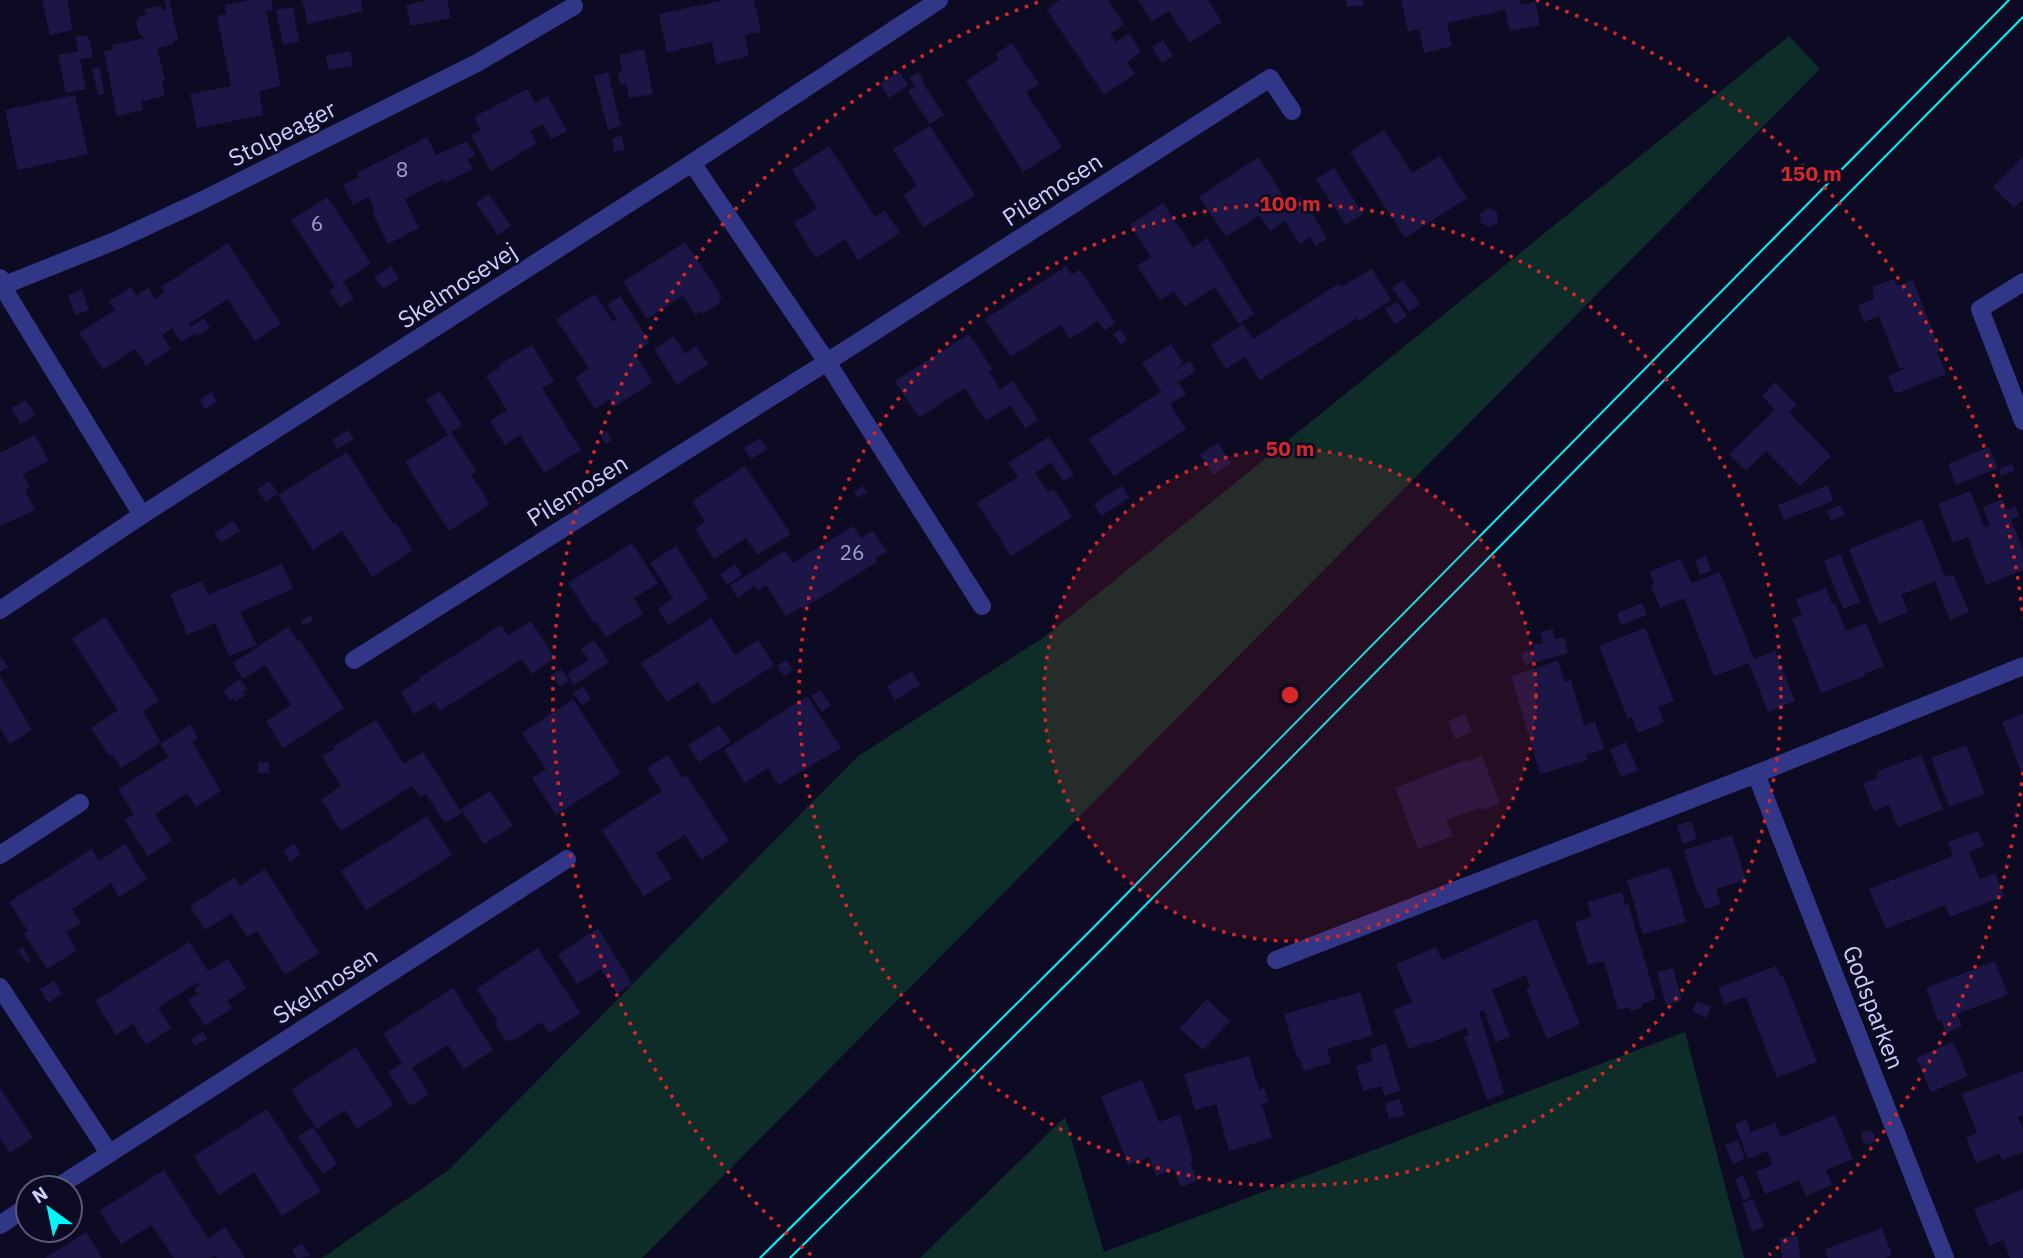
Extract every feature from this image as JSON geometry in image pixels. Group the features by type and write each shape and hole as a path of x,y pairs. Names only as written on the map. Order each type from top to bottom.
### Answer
{"street":[{"name":"Skelmosevej","path":"0,610 142,515 692,163 939,0"},
{"name":"Stolpeager","path":"142,515 1,284 117,240 203,200 477,63 574,6"},
{"name":"Pilemosen","path":"354,660 827,362 1270,78 1292,111"},
{"path":"692,163 827,362 982,606"},
{"path":"2023,282 1980,309 2023,421"},
{"path":"1276,960 1756,774 2023,666"},
{"name":"Godsparken","path":"1756,774 1945,1258"},
{"path":"0,856 80,803"},
{"name":"Skelmosen","path":"77,1174 567,859"},
{"path":"0,987 109,1153"}],"green space":[{"path":"1789,36 1820,69 642,1258 322,1258 450,1169 858,756 1043,638"},
{"path":"1685,1032 1744,1258 920,1258 1065,1117 1104,1252"}],"building":[{"path":"42,0 67,0 73,30 50,35"},
{"path":"164,0 169,0 178,40 173,41 174,44 157,48 165,80 162,81 165,96 141,101 143,110 117,116 104,51 113,49 112,45 145,38 139,33 136,22 140,16 146,14 144,9 161,6 163,11 166,9"},
{"path":"249,0 271,0 273,10 266,11 281,86 259,91 263,115 197,128 190,94 231,86 217,16 226,14 225,5"},
{"path":"302,0 361,0 363,11 308,24"},
{"path":"428,0 447,0 451,18 411,26 406,5"},
{"path":"724,0 754,0 761,32 745,35 749,56 716,64 712,42 667,52 659,14"},
{"path":"1060,0 1108,0 1124,25 1110,34 1116,42 1129,33 1141,52 1127,62 1135,74 1104,95 1047,10"},
{"path":"1138,0 1208,0 1222,22 1189,43 1169,11 1152,21"},
{"path":"1346,0 1363,0 1364,5 1347,7"},
{"path":"1401,0 1520,0 1521,5 1535,2 1540,25 1510,31 1505,10 1447,23 1452,46 1424,53 1419,29 1408,32"},
{"path":"293,7 299,42 283,45 276,10"},
{"path":"88,35 93,57 80,59 86,89 66,93 58,55 78,51 75,37"},
{"path":"1163,40 1173,56 1162,63 1152,47"},
{"path":"1012,43 1039,84 1026,92 1062,147 1023,172 966,81 999,59 996,54"},
{"path":"644,49 653,94 629,98 626,83 620,84 618,72 622,72 619,55"},
{"path":"350,51 353,66 329,70 326,56"},
{"path":"99,67 105,94 98,95 92,68"},
{"path":"899,71 908,85 889,98 880,84"},
{"path":"608,72 621,126 608,130 594,76"},
{"path":"918,72 944,115 930,124 908,91 915,86 909,78"},
{"path":"527,89 535,103 548,96 567,131 551,139 543,124 530,131 537,143 491,171 471,135 481,130 474,117"},
{"path":"75,95 88,154 18,170 5,110"},
{"path":"930,126 975,195 924,227 903,195 917,186 893,149"},
{"path":"1384,130 1412,173 1440,156 1467,198 1405,238 1350,152"},
{"path":"622,136 625,150 614,152 612,138"},
{"path":"427,137 436,155 467,141 475,155 467,160 473,169 445,183 444,179 405,199 419,228 388,244 372,212 375,210 369,197 353,205 343,185 359,177 357,173"},
{"path":"829,146 875,217 885,211 900,233 858,260 845,239 816,258 794,223 817,208 792,170"},
{"path":"1258,157 1289,205 1302,196 1327,239 1316,246 1310,237 1300,244 1285,221 1270,231 1259,215 1226,237 1199,197"},
{"path":"2023,157 2023,199 2014,208 1993,187"},
{"path":"1334,168 1363,214 1346,225 1316,179"},
{"path":"489,194 511,226 498,235 476,203"},
{"path":"328,197 371,264 343,282 354,299 340,307 329,290 335,287 291,220"},
{"path":"1163,203 1193,248 1207,238 1254,314 1239,324 1215,287 1184,307 1174,291 1160,300 1137,266 1151,257 1130,225"},
{"path":"1488,208 1497,212 1498,222 1490,227 1481,223 1480,214"},
{"path":"685,242 722,297 718,300 720,303 702,314 700,311 695,315 683,295 647,319 623,282"},
{"path":"228,243 281,324 255,341 228,299 189,324 191,327 204,318 210,328 197,336 195,333 181,342 172,328 162,335 171,349 146,366 135,349 103,370 79,333 115,310 109,301 131,287 136,296 148,288 155,299 165,292 161,287"},
{"path":"391,266 399,279 383,289 374,277"},
{"path":"1066,266 1072,275 1080,269 1115,323 1104,331 1098,321 1070,339 1060,325 1011,357 985,319"},
{"path":"1372,269 1391,300 1359,321 1357,318 1260,380 1244,357 1226,369 1211,345 1243,324 1253,339 1338,284 1341,287"},
{"path":"1894,279 1897,286 1913,280 1940,350 1937,352 1946,374 1895,394 1888,376 1904,369 1899,368 1879,316 1864,322 1858,305 1874,299 1872,287"},
{"path":"1403,280 1420,304 1409,312 1392,288"},
{"path":"82,290 89,310 75,315 68,295"},
{"path":"595,294 613,322 617,319 607,305 620,296 650,342 634,353 653,382 614,407 609,400 595,409 575,378 589,368 556,319"},
{"path":"1397,302 1407,316 1395,324 1385,309"},
{"path":"1120,329 1127,339 1121,345 1113,334"},
{"path":"969,334 993,370 989,372 1000,389 1013,381 1038,420 1025,428 1010,405 986,421 965,388 919,418 895,381"},
{"path":"674,336 685,354 696,346 708,364 677,385 654,349"},
{"path":"1171,344 1183,363 1172,373 1190,361 1196,371 1178,382 1186,394 1170,404 1186,429 1114,476 1089,439 1163,390 1160,390 1142,363"},
{"path":"532,345 554,381 542,388 581,450 544,473 520,435 505,445 490,421 507,410 486,376"},
{"path":"1775,382 1797,405 1789,412 1831,456 1800,486 1766,451 1746,471 1729,454 1775,410 1762,396"},
{"path":"440,391 462,425 451,432 476,471 471,475 490,504 449,531 405,462 448,435 426,400"},
{"path":"212,392 217,402 205,409 200,400"},
{"path":"26,400 35,416 20,424 11,408"},
{"path":"348,430 354,439 337,449 332,440"},
{"path":"607,431 612,440 605,444 600,435"},
{"path":"35,435 49,461 23,474 30,487 25,490 35,510 0,526 0,453"},
{"path":"1049,437 1074,475 1064,482 1051,462 1035,473 1048,492 1054,489 1072,517 1011,556 977,503 1018,477 1008,463"},
{"path":"760,438 767,449 751,459 744,448"},
{"path":"1218,443 1231,463 1213,475 1200,455"},
{"path":"1989,447 1998,468 1956,485 1948,464"},
{"path":"347,452 413,550 372,577 342,531 313,550 278,495"},
{"path":"2012,464 2014,471 2001,476 1999,469"},
{"path":"745,466 791,534 757,555 746,538 714,559 695,529 705,522 692,501"},
{"path":"269,481 278,493 266,502 257,490"},
{"path":"1828,485 1833,501 1784,520 1778,505"},
{"path":"863,486 867,492 858,498 854,492"},
{"path":"1122,486 1129,498 1101,516 1094,504"},
{"path":"1970,491 1984,527 1990,525 1983,507 2003,499 2007,510 2015,506 2019,516 2011,520 2023,550 2023,570 1986,585 1968,537 1953,543 1938,504"},
{"path":"1840,505 1845,515 1831,521 1827,511"},
{"path":"1922,519 1945,577 1953,574 1969,612 1950,620 1935,581 1901,595 1908,612 1879,624 1849,549"},
{"path":"233,521 240,531 221,543 214,533"},
{"path":"853,526 861,538 873,531 887,551 875,559 877,562 802,609 801,607 786,616 766,585 758,591 755,586 738,598 730,586 785,550 793,563"},
{"path":"632,543 658,583 634,598 643,614 606,637 568,583"},
{"path":"676,546 709,598 668,625 658,609 673,598 650,563"},
{"path":"1840,554 1860,602 1843,609 1824,561"},
{"path":"1706,556 1711,571 1700,575 1695,560"},
{"path":"1680,559 1692,583 1720,572 1754,659 1775,651 1795,701 1768,712 1749,663 1714,676 1684,598 1660,608 1651,585 1654,584 1650,572"},
{"path":"282,564 293,589 240,612 257,645 229,656 215,623 187,635 170,594 202,581 208,595"},
{"path":"735,564 742,575 727,585 720,574"},
{"path":"1826,588 1846,631 1866,623 1884,666 1821,693 1792,619 1802,615 1796,599"},
{"path":"1642,603 1647,615 1621,625 1617,613"},
{"path":"310,615 313,620 304,626 301,621"},
{"path":"105,617 159,701 143,712 161,742 121,768 112,754 109,756 91,728 118,710 72,639"},
{"path":"711,618 735,655 758,640 774,665 713,705 698,682 667,702 641,663"},
{"path":"531,621 555,658 532,674 522,659 440,711 434,702 414,714 401,692 501,625 508,635"},
{"path":"288,627 297,640 299,639 344,708 283,748 266,721 291,705 265,665 243,679 233,663"},
{"path":"1645,628 1674,701 1658,707 1664,723 1638,733 1632,717 1628,719 1599,646"},
{"path":"1553,629 1555,639 1564,637 1568,653 1525,665 1521,653 1534,649 1533,645 1543,643 1540,632"},
{"path":"594,640 609,662 574,685 567,674 589,660 581,649"},
{"path":"0,656 8,667 0,672"},
{"path":"787,660 793,670 784,676 777,666"},
{"path":"1558,661 1565,682 1571,680 1584,725 1595,721 1604,749 1586,755 1588,760 1540,774 1511,676"},
{"path":"561,669 569,681 560,687 552,675"},
{"path":"912,671 920,685 895,700 887,686"},
{"path":"0,676 32,730 10,744 0,728"},
{"path":"240,679 247,689 243,692 245,695 236,701 233,698 230,700 223,691"},
{"path":"583,687 591,699 582,705 573,693"},
{"path":"820,690 831,705 822,712 811,696"},
{"path":"807,696 841,748 778,785 768,768 745,783 724,750"},
{"path":"573,699 621,773 556,815 532,778 546,769 522,733"},
{"path":"1465,714 1472,732 1455,739 1448,721"},
{"path":"2023,714 2023,776 2002,722"},
{"path":"376,720 404,764 423,752 462,813 445,823 426,794 420,797 412,786 341,831 321,800 341,786 322,756"},
{"path":"190,725 198,738 192,742 221,791 196,807 187,793 155,814 172,841 148,856 125,820 134,814 118,789 169,757 160,744"},
{"path":"720,725 731,742 699,762 688,745"},
{"path":"1626,742 1638,770 1621,777 1610,749"},
{"path":"1966,745 1985,794 1949,807 1931,758"},
{"path":"668,755 682,778 686,775 729,841 701,860 685,835 656,853 672,878 644,896 602,830 662,791 647,768"},
{"path":"1921,755 1943,809 1898,827 1889,805 1874,811 1863,784 1878,778 1876,772"},
{"path":"1482,756 1500,804 1483,810 1482,807 1446,820 1453,836 1418,849 1395,788"},
{"path":"258,762 269,762 269,773 258,773"},
{"path":"490,791 513,826 484,844 461,809"},
{"path":"427,816 452,855 366,910 341,871"},
{"path":"1691,821 1697,839 1683,844 1677,825"},
{"path":"1978,831 1984,846 1969,852 1980,879 1995,873 2004,896 1950,917 1945,905 1886,929 1869,889 1953,856 1948,842"},
{"path":"1732,835 1746,880 1716,889 1721,904 1705,909 1684,850"},
{"path":"125,844 147,879 119,897 111,883 72,909 81,923 66,932 77,950 47,969 24,933 28,931 9,902 92,849 99,861"},
{"path":"294,844 301,854 290,862 283,851"},
{"path":"1670,867 1686,922 1643,934 1627,880"},
{"path":"265,869 319,953 285,975 257,931 247,937 232,913 205,930 190,906 234,877 240,886"},
{"path":"1622,892 1656,999 1631,1011 1629,1007 1618,1010 1604,961 1588,965 1575,922 1591,917 1587,902"},
{"path":"1536,919 1580,1024 1547,1039 1526,989 1530,987 1526,975 1492,990 1510,1036 1496,1042 1484,1010 1479,1012 1504,1093 1487,1100 1464,1036 1469,1035 1466,1028 1409,1049 1393,1010 1412,1003 1396,964 1436,947 1442,960"},
{"path":"598,928 632,984 617,994 601,969 577,984 558,955"},
{"path":"189,942 208,971 228,959 246,988 227,1001 232,1008 205,1026 188,1000 198,994 194,989 200,985 198,982 158,1008 171,1028 146,1045 133,1024 116,1035 95,1001"},
{"path":"23,947 31,960 27,963 18,950"},
{"path":"538,948 581,1013 549,1033 542,1022 513,1041 512,1039 506,1042 495,1024 498,1022 476,989"},
{"path":"1995,961 2008,995 1957,1014 1962,1026 1946,1033 1941,1020 1938,1021 1926,988"},
{"path":"1776,966 1781,977 1783,976 1817,1062 1777,1078 1746,997 1724,1004 1718,988"},
{"path":"1673,968 1682,1001 1666,1005 1657,972"},
{"path":"54,981 62,994 48,1003 40,989"},
{"path":"453,988 493,1050 464,1069 448,1045 412,1068 429,1094 410,1106 388,1072 402,1063 383,1034"},
{"path":"1360,992 1373,1035 1327,1049 1331,1063 1304,1071 1299,1057 1297,1058 1284,1014"},
{"path":"1207,999 1230,1021 1203,1050 1180,1028"},
{"path":"1697,1001 1711,1007 1706,1018 1692,1011"},
{"path":"203,1032 207,1039 195,1046 191,1039"},
{"path":"1953,1042 1968,1076 1931,1092 1916,1058"},
{"path":"1386,1043 1400,1091 1385,1096 1381,1086 1363,1091 1356,1066 1373,1061 1370,1049"},
{"path":"356,1047 394,1105 357,1129 345,1110 317,1129 291,1090"},
{"path":"1249,1056 1259,1090 1264,1088 1269,1102 1262,1104 1272,1138 1229,1151 1216,1104 1195,1110 1184,1074"},
{"path":"2023,1071 2023,1115 2018,1117 2023,1129 2023,1152 2002,1160 1999,1154 1976,1163 1966,1137 1977,1133 1962,1094"},
{"path":"1142,1080 1159,1122 1180,1114 1193,1162 1190,1163 1197,1181 1181,1187 1174,1169 1156,1176 1149,1157 1128,1165 1101,1096"},
{"path":"0,1088 33,1138 10,1153 0,1138"},
{"path":"1400,1099 1404,1116 1389,1119 1385,1103"},
{"path":"267,1109 321,1191 282,1216 254,1172 219,1195 194,1156"},
{"path":"1835,1115 1853,1159 1826,1170 1832,1185 1806,1196 1799,1180 1765,1194 1756,1172 1772,1165 1767,1151 1748,1159 1735,1124 1746,1120 1751,1132 1775,1123 1781,1137"},
{"path":"313,1127 337,1164 323,1174 298,1137"},
{"path":"1868,1130 1873,1132 1873,1142 1868,1144 1863,1142 1861,1137 1863,1132"},
{"path":"1738,1140 1745,1159 1733,1164 1725,1145"},
{"path":"164,1170 208,1238 225,1227 245,1258 217,1258 215,1255 210,1258 174,1258 152,1225 121,1244 99,1211"},
{"path":"1743,1175 1751,1197 1743,1200 1735,1179"},
{"path":"2023,1189 2023,1258 2010,1258 2003,1240 1989,1246 1974,1209"},
{"path":"1753,1199 1764,1227 1752,1231 1742,1203"},
{"path":"1882,1228 1892,1255 1885,1258 1828,1258 1825,1249"},
{"path":"86,1232 102,1258 45,1258 67,1244 84,1244"},
{"path":"1798,1236 1800,1258 1782,1258 1780,1238"},
{"path":"302,1244 310,1256 297,1258 292,1250"}],"tram line":[{"path":"760,1258 1091,930 2009,0"},
{"path":"790,1258 1106,945 2023,17"}]}
